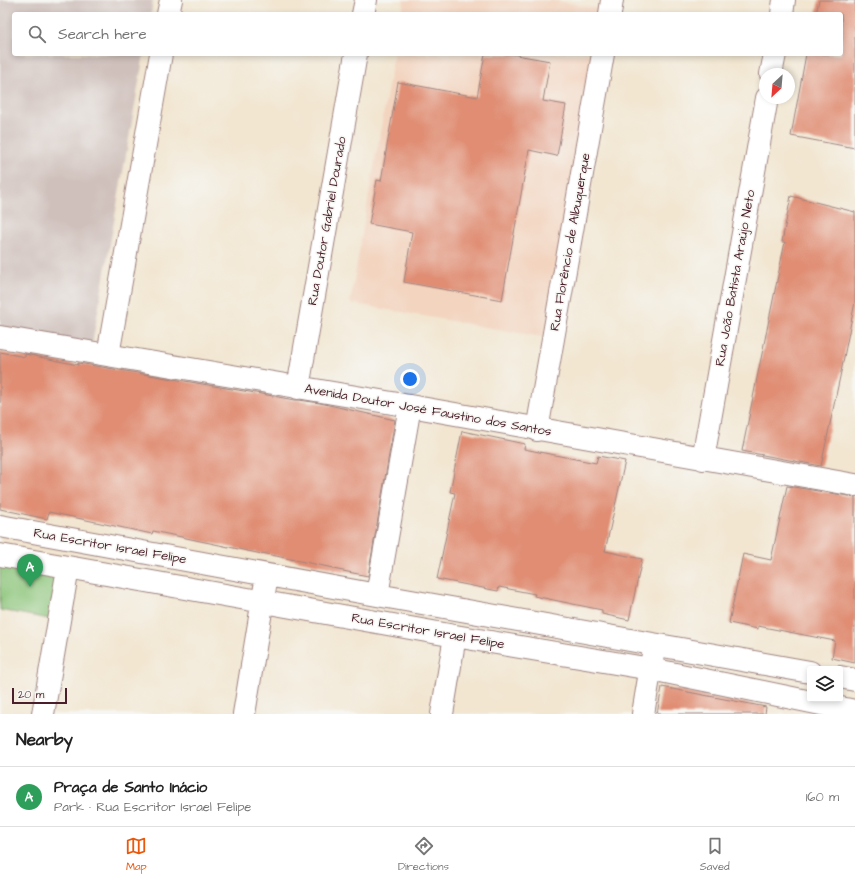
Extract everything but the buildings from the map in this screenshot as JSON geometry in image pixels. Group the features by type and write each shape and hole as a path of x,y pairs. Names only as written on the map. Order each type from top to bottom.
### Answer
{"street":[{"path":"168,12 171,0"},
{"path":"363,12 366,0"},
{"path":"610,12 612,0"},
{"path":"782,12 784,0"},
{"path":"108,355 161,56"},
{"name":"Rua Doutor Gabriel Dourado","path":"298,388 356,56"},
{"name":"Rua Florêncio de Albuquerque","path":"537,430 603,56"},
{"path":"772,68 775,56"},
{"name":"Rua João Batista Araújo Neto","path":"703,459 766,104"},
{"name":"Avenida Doutor José Faustino dos Santos","path":"0,337 410,406 537,430 855,485"},
{"path":"377,595 410,406"},
{"name":"Rua Escritor Israel Felipe","path":"0,526 807,671"},
{"name":"Rua Escritor Israel Felipe","path":"0,555 455,636 651,669 851,711"},
{"path":"42,714 68,568"},
{"path":"244,714 268,575"},
{"path":"442,714 455,636"},
{"path":"643,714 655,644"},
{"path":"843,678 855,680"}],"shaded area":[{"path":"0,0 153,0 151,12 12,12 12,56 144,56 91,350 0,331"},
{"path":"404,0 551,0 606,10 606,12 402,12"},
{"path":"394,56 598,56 548,338 350,303"}],"green space":[{"path":"0,553 64,565 55,620 0,610"}],"place":[{"name":"Praça de Santo Inácio","path":"30,587"}]}
